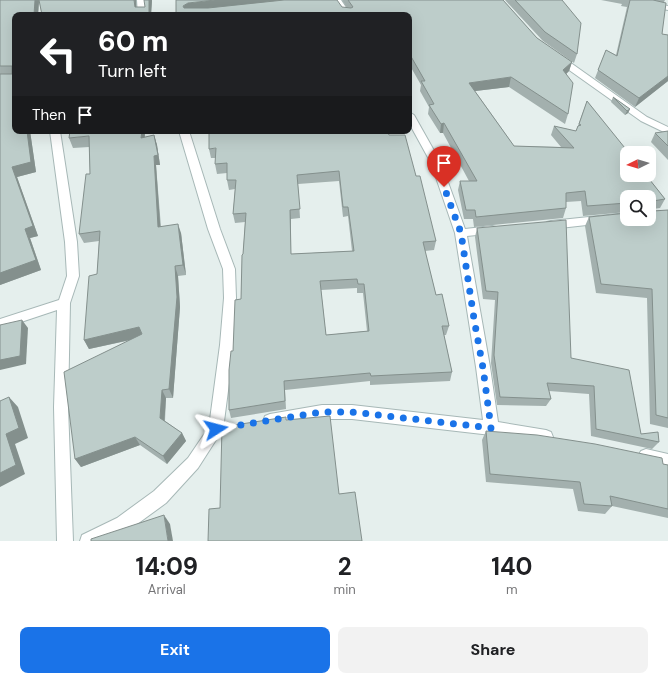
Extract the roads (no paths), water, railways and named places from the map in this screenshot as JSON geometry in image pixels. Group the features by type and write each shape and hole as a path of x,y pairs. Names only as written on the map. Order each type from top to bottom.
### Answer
{"street":[{"path":"141,0 142,12"},
{"path":"337,0 345,12"},
{"path":"631,0 668,8"},
{"path":"551,53 644,119 668,131"},
{"path":"412,120 436,163 461,233 483,368 491,428"},
{"path":"55,134 71,242 73,276 64,303 62,407 65,541"},
{"path":"88,541 122,524 160,497 193,463 223,428 230,298 229,269 214,229 185,134"},
{"path":"540,226 620,218"},
{"path":"461,233 500,229"},
{"path":"0,324 64,303"},
{"path":"254,423 322,412 352,412 491,428 559,439"},
{"path":"632,453 668,461"}]}
